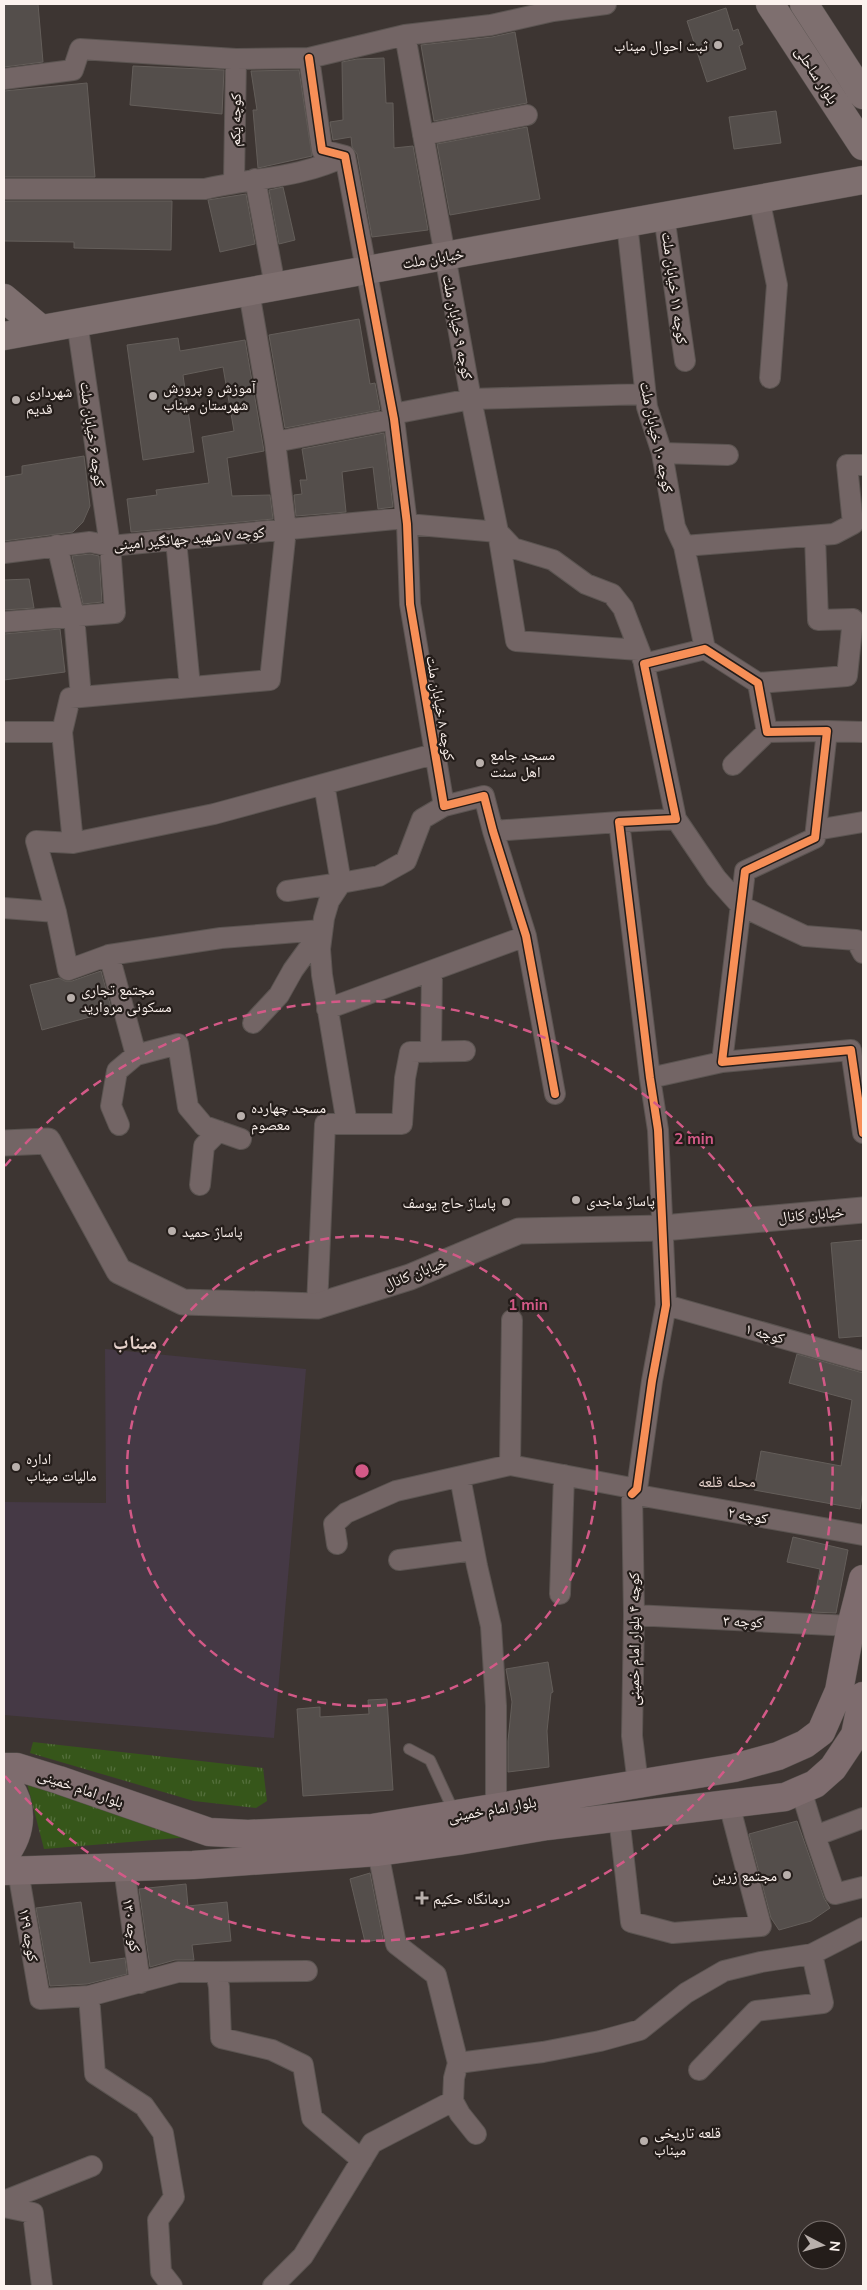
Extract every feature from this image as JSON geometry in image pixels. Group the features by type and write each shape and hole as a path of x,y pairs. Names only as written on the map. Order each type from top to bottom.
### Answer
{"main road":[{"name":"بلوار ساحلی","path":"770,4 863,146"},
{"name":"بلوار ساحلی","path":"804,4 863,95"},
{"name":"خیابان ملت","path":"4,336 863,180"},
{"path":"4,298 40,329"},
{"name":"بلوار امام خمینی","path":"4,1767 17,1767 58,1780 208,1832 248,1834 372,1828 496,1809 734,1768 778,1756 805,1744 821,1732 839,1691 851,1626 863,1579"},
{"name":"بلوار امام خمینی","path":"8,1866 124,1868 378,1852 619,1817 785,1796 815,1784 833,1768 855,1735 863,1696"},
{"path":"4,1780 12,1788 19,1805 20,1823 8,1866"}],"street":[{"path":"4,79 73,70 80,48 236,59 309,58 405,35 491,25 553,11 606,4"},
{"name":"کوچه ۹ خیابان ملت","path":"405,35 444,256 498,532 516,641 641,657"},
{"path":"309,58 322,150 345,156"},
{"name":"کوچه یکم","path":"234,182 236,59"},
{"path":"423,135 527,116"},
{"path":"4,189 205,189 324,166 345,156"},
{"name":"کوچه ۸ خیابان ملت","path":"345,156 393,416 407,521 410,604 444,806"},
{"path":"255,179 275,286"},
{"path":"759,198 777,285 770,378"},
{"name":"کوچه ۱۱ خیابان ملت","path":"664,216 685,361"},
{"name":"کوچه ۱۰ خیابان ملت","path":"627,222 647,407 662,454 675,527 684,546 705,649"},
{"path":"73,843 62,732 70,698 270,680 286,529 275,442 249,292"},
{"name":"کوچه ۶ خیابان ملت","path":"74,616 115,613 110,546 77,322"},
{"path":"275,442 471,399 645,394"},
{"path":"662,454 728,455"},
{"path":"684,546 834,534 853,524 847,465 863,465"},
{"name":"کوچه ۷ شهید جهانگیر امینی","path":"4,553 90,542 110,546 286,529 407,521 498,532"},
{"path":"498,532 513,548 553,560 586,584 612,594 623,608 641,657 676,819 716,878 740,906 805,936 856,940 863,953"},
{"path":"641,657 705,649 758,683 855,675 853,619 818,620 815,536"},
{"path":"176,540 190,687"},
{"path":"57,545 74,616 81,698"},
{"path":"4,622 74,616"},
{"path":"758,683 767,732"},
{"path":"722,1062 744,871 816,838 827,731"},
{"path":"4,732 62,732"},
{"path":"733,765 767,732 863,732"},
{"path":"322,930 221,938 109,955 68,970 56,912 36,841 73,843 214,814 434,754"},
{"path":"324,784 341,883 329,901 322,930 322,975 346,1124"},
{"path":"287,891 379,876 406,861 422,819 444,806 484,796 526,936 554,1094"},
{"path":"493,831 676,819"},
{"name":"کوچه ۴ بلوار امام خمینی","path":"619,822 658,1130 666,1305 635,1491 632,1736 638,1784"},
{"path":"816,830 863,822"},
{"path":"4,908 56,912"},
{"path":"253,1023 278,995 293,970 322,930"},
{"path":"327,1008 526,936"},
{"path":"109,955 136,1055"},
{"path":"431,1052 432,971"},
{"path":"119,1126 111,1106 117,1071 136,1055 178,1044 188,1107 204,1126 241,1139"},
{"path":"650,1078 722,1062 857,1047 863,1133"},
{"path":"316,1306 325,1124 402,1124 405,1078 410,1052 465,1051"},
{"path":"200,1185 204,1146 219,1131"},
{"name":"خیابان کانال","path":"4,1143 48,1141 119,1271 183,1302 316,1306 410,1277 518,1231 663,1228 863,1210"},
{"name":"کوچه ۱","path":"666,1305 863,1361"},
{"path":"337,1544 334,1524 346,1513 396,1491 510,1465 512,1320"},
{"name":"کوچه ۲","path":"510,1465 863,1535"},
{"path":"560,1594 564,1475"},
{"path":"460,1477 491,1626 496,1706 496,1809"},
{"path":"399,1560 474,1550"},
{"name":"کوچه ۳","path":"634,1615 851,1626"},
{"path":"801,1790 835,1894 863,1887"},
{"path":"619,1817 631,1922 672,1933 761,1926 729,1804"},
{"path":"815,1836 863,1818"},
{"path":"378,1852 396,1944 436,1975 458,2062 454,2078 453,2101 460,2114 476,2134"},
{"name":"کوچه ۱۲۹","path":"8,1866 40,1999 88,1996"},
{"name":"کوچه ۱۳۰","path":"124,1868 140,1983"},
{"path":"458,2062 543,2052 600,2041 640,2030 686,1994 724,1971 812,1954 863,1928"},
{"path":"699,2070 756,2011 823,2003 812,1954"},
{"path":"172,2286 161,2272 158,2220 174,2197 162,2132 144,2106 95,2074 88,1996 178,1972 307,1972"},
{"path":"216,1972 220,1987 221,2038 272,2050 303,2065 312,2118 362,2160"},
{"path":"273,2286 304,2256 372,2143 453,2101"},
{"path":"4,2200 92,2166"},
{"path":"4,2207 33,2213 42,2286"}],"lane":[{"path":"409,1748 430,1760 455,1815"}],"shaded area":[{"path":"105,1349 306,1369 274,1738 4,1715 4,1502 106,1503"}],"green space":[{"path":"33,1742 263,1768 267,1801 256,1808 194,1801 30,1753"},
{"path":"26,1779 190,1837 44,1849"}],"building":[{"path":"4,4 38,4 43,62 4,67"},
{"name":"ثبت احوال میناب","path":"726,8 733,31 738,29 743,44 739,46 746,69 707,82 687,21"},
{"path":"515,32 527,103 434,121 421,45 492,37"},
{"path":"384,58 386,103 393,103 394,148 413,146 428,230 372,237 357,154 352,147 351,137 333,140 330,122 343,120 342,62 357,59"},
{"path":"133,66 224,70 222,114 130,105"},
{"path":"299,70 312,156 258,168 253,110 257,110 251,71"},
{"path":"87,83 95,177 4,177 4,91"},
{"path":"776,111 781,143 734,149 729,117"},
{"path":"527,127 540,199 450,215 437,144"},
{"path":"283,187 295,240 279,244 269,190"},
{"path":"246,194 255,244 220,252 208,200"},
{"path":"4,201 172,201 171,250 74,248 74,242 4,241"},
{"path":"359,319 370,384 375,383 380,410 285,428 269,335"},
{"path":"178,338 180,351 245,340 264,451 227,458 232,496 270,495 273,519 131,532 127,499 157,495 156,490 209,483 202,437 234,431 223,367 183,375 194,452 143,460 127,345"},
{"path":"384,433 393,507 378,509 373,467 342,472 346,512 296,516 294,495 302,494 300,480 307,480 302,449"},
{"path":"84,456 90,506 83,522 73,532 4,541 4,477 22,474 22,466"},
{"path":"90,554 99,556 102,602 83,604 72,556"},
{"path":"29,579 34,608 4,610 4,580"},
{"path":"60,629 65,672 4,680 4,634"},
{"name":"مجتمع تجاری مسکونی مروارید","path":"101,971 112,1011 42,1030 30,985 59,978 65,981 72,981"},
{"path":"863,1240 863,1336 839,1338 831,1243"},
{"path":"797,1354 863,1373 863,1491 860,1509 754,1490 761,1451 841,1466 852,1400 789,1383"},
{"path":"793,1537 848,1550 836,1613 812,1612 820,1569 787,1562"},
{"path":"548,1662 553,1692 551,1693 547,1731 549,1767 508,1772 508,1741 512,1702 506,1669"},
{"path":"387,1699 393,1790 303,1796 297,1709 320,1707 320,1717 369,1714 368,1700"},
{"name":"مجتمع زرین","path":"797,1821 824,1898 830,1908 811,1921 779,1930 771,1918 749,1834"},
{"path":"370,1873 383,1939 365,1942 350,1879"},
{"path":"186,1884 188,1906 227,1902 231,1941 192,1945 194,1960 175,1960 150,1967 139,1889"},
{"path":"81,1902 90,1963 125,1958 127,1974 87,1984 50,1986 36,1908"}],"cycle path":[{"path":"309,58 322,150 345,156 394,419 407,524 410,604 444,806 484,796 526,936 555,1094"},
{"path":"632,1494 637,1489 652,1381 666,1305 658,1130 619,822 676,819 644,664 705,649 758,683 767,732 827,731 815,838 745,871 722,1062 851,1050 863,1133"}],"place":[{"name":"ثبت احوال میناب","path":"718,45"},
{"name":"آموزش و پرورش شهرستان میناب","path":"153,396"},
{"name":"شهرداری قدیم","path":"16,400"},
{"name":"مسجد جامع اهل سنت","path":"480,763"},
{"name":"مجتمع تجاری مسکونی مروارید","path":"71,998"},
{"name":"مسجد چهارده معصوم","path":"241,1116"},
{"name":"پاساژ ماجدی","path":"576,1200"},
{"name":"پاساژ حاج یوسف","path":"506,1202"},
{"name":"پاساژ حمید","path":"172,1231"},
{"name":"اداره مالیات میناب","path":"16,1467"},
{"name":"مجتمع زرین","path":"787,1875"},
{"name":"درمانگاه حکیم","path":"422,1898"},
{"name":"قلعه تاریخی میناب","path":"644,2141"}],"district":[{"name":"میناب","path":"135,1341"},
{"name":"محله قلعه","path":"727,1481"}]}
